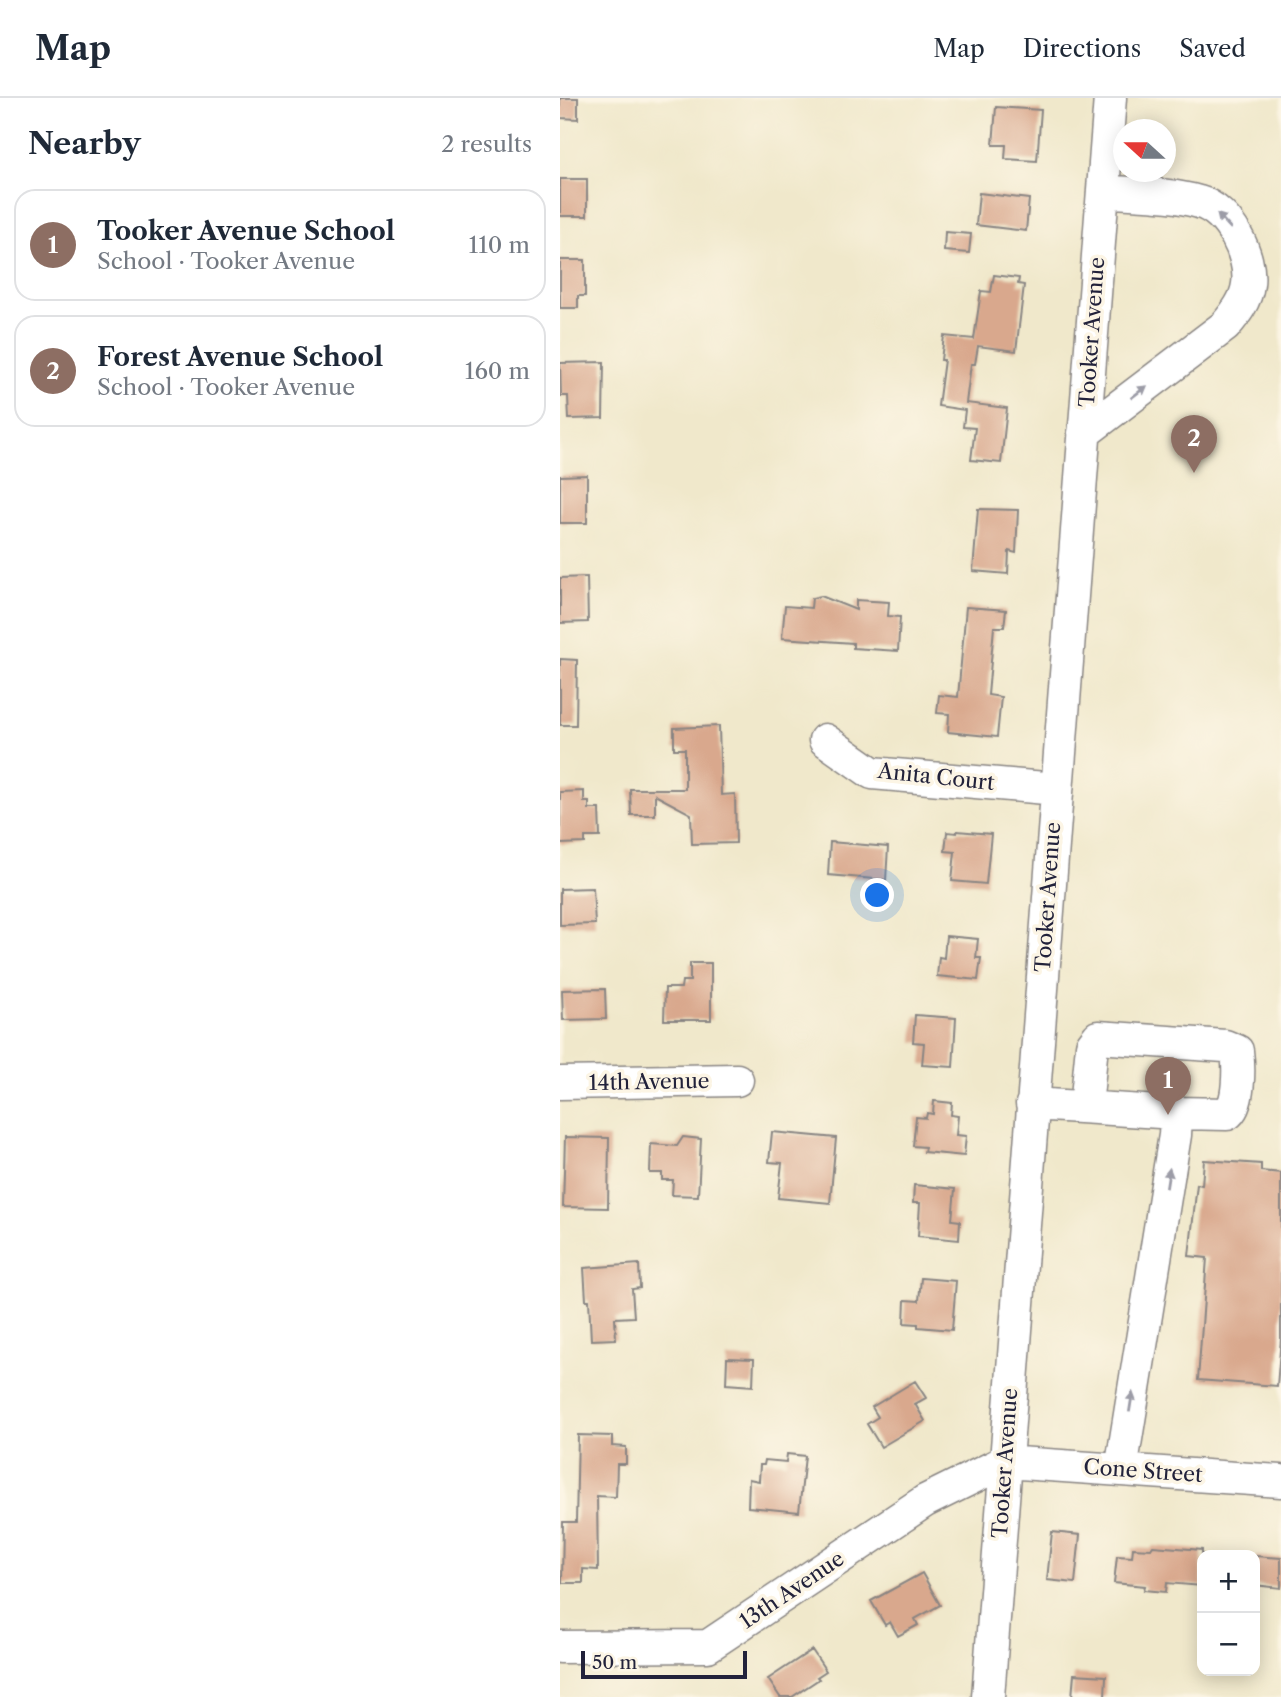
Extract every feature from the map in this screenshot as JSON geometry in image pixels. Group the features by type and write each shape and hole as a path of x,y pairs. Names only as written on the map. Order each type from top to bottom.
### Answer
{"street":[{"name":"Tooker Avenue","path":"988,1697 1110,98"},
{"path":"1084,433 1225,326 1238,310 1248,285 1247,257 1236,236 1223,218 1202,202 1103,191"},
{"name":"Anita Court","path":"825,740 872,773 1057,789"},
{"path":"1032,1104 1086,1107 1176,1124 1227,1114 1233,1111 1236,1104 1237,1051 1225,1046 1098,1037 1091,1045 1086,1107"},
{"name":"14th Avenue","path":"560,1083 737,1080"},
{"path":"1121,1470 1176,1124"},
{"name":"Cone Street","path":"1004,1462 1281,1482"},
{"name":"13th Avenue","path":"560,1647 708,1646 925,1501 1004,1462"}],"building":[{"path":"560,98 578,98 578,119 560,118"},
{"path":"996,107 1041,110 1037,161 1005,159 1006,145 993,145"},
{"path":"560,179 587,179 587,216 560,216"},
{"path":"979,193 1029,199 1026,231 976,225"},
{"path":"945,232 971,234 969,253 944,251"},
{"path":"560,260 585,260 585,296 578,296 578,308 560,308"},
{"path":"994,275 1019,278 1018,284 1024,285 1016,351 978,346 975,364 971,364 966,403 1007,408 1001,463 971,460 975,428 963,427 965,410 938,406 944,336 974,339 981,291 991,292"},
{"path":"604,362 603,418 569,419 568,396 561,396 560,363"},
{"path":"587,475 587,523 560,523 560,476"},
{"path":"978,509 1018,510 1016,553 1009,551 1008,574 973,571"},
{"path":"587,577 588,622 560,623 560,578"},
{"path":"821,596 856,610 856,600 889,602 888,616 900,617 898,651 853,648 853,643 782,638 785,606 811,608 812,598"},
{"path":"966,607 1006,610 1004,627 994,627 988,695 1001,697 997,737 948,732 949,714 937,713 939,695 958,697"},
{"path":"560,659 577,660 576,725 560,725"},
{"path":"719,726 721,795 735,794 736,843 692,844 691,814 655,795 655,815 631,815 630,789 685,789 685,749 674,749 674,728"},
{"path":"584,791 584,802 589,802 589,809 599,809 600,837 585,837 585,843 560,844 560,792"},
{"path":"947,832 991,834 986,884 952,881 955,852 945,851"},
{"path":"830,842 888,847 886,880 828,875"},
{"path":"593,888 595,924 560,925 560,889"},
{"path":"946,936 978,939 976,958 981,958 978,980 937,976 939,957 944,958"},
{"path":"690,963 711,963 711,1020 664,1020 665,988 681,988 682,981 690,981"},
{"path":"605,989 606,1019 563,1020 562,990"},
{"path":"915,1015 956,1018 953,1067 922,1065 924,1043 913,1042"},
{"path":"934,1101 952,1103 951,1115 958,1116 956,1135 966,1136 964,1156 924,1152 925,1147 913,1146 916,1117 926,1118 927,1113 933,1114"},
{"path":"772,1132 836,1138 830,1203 778,1198 782,1163 769,1162"},
{"path":"565,1137 609,1138 608,1208 563,1207"},
{"path":"683,1137 701,1139 698,1196 672,1195 673,1180 662,1180 662,1173 650,1173 651,1144 677,1146"},
{"path":"1204,1160 1261,1164 1261,1171 1281,1173 1281,1338 1277,1386 1198,1380 1207,1258 1189,1256 1197,1184 1202,1185"},
{"path":"914,1185 955,1189 952,1220 960,1221 959,1240 918,1236 920,1203 913,1203"},
{"path":"639,1264 640,1288 632,1289 634,1317 615,1318 616,1339 591,1340 584,1268"},
{"path":"921,1278 956,1281 952,1330 904,1323 905,1300 919,1301"},
{"path":"727,1358 754,1359 753,1386 726,1384"},
{"path":"915,1381 926,1398 915,1404 925,1421 881,1447 867,1424 878,1417 872,1407"},
{"path":"578,1435 612,1436 612,1446 626,1447 626,1464 617,1464 616,1497 597,1496 598,1570 583,1569 583,1583 562,1583 563,1522 576,1522"},
{"path":"787,1454 805,1456 799,1512 748,1507 749,1479 759,1481 760,1465 764,1465 765,1460 786,1462"},
{"path":"1052,1532 1080,1535 1075,1583 1047,1580"},
{"path":"1153,1546 1202,1550 1197,1550 1197,1586 1167,1583 1166,1592 1144,1590 1145,1586 1114,1583 1117,1556 1132,1557 1133,1548 1151,1549"},
{"path":"1260,1556 1281,1558 1281,1588 1260,1586"},
{"path":"922,1573 940,1605 915,1619 918,1625 898,1636 890,1622 885,1625 871,1601"},
{"path":"812,1650 826,1671 817,1677 819,1679 792,1697 780,1697 768,1679"},
{"path":"1074,1674 1106,1676 1105,1697 1072,1697"}],"place":[{"name":"Forest Avenue School","path":"1194,473"},
{"name":"Tooker Avenue School","path":"1168,1115"}]}
